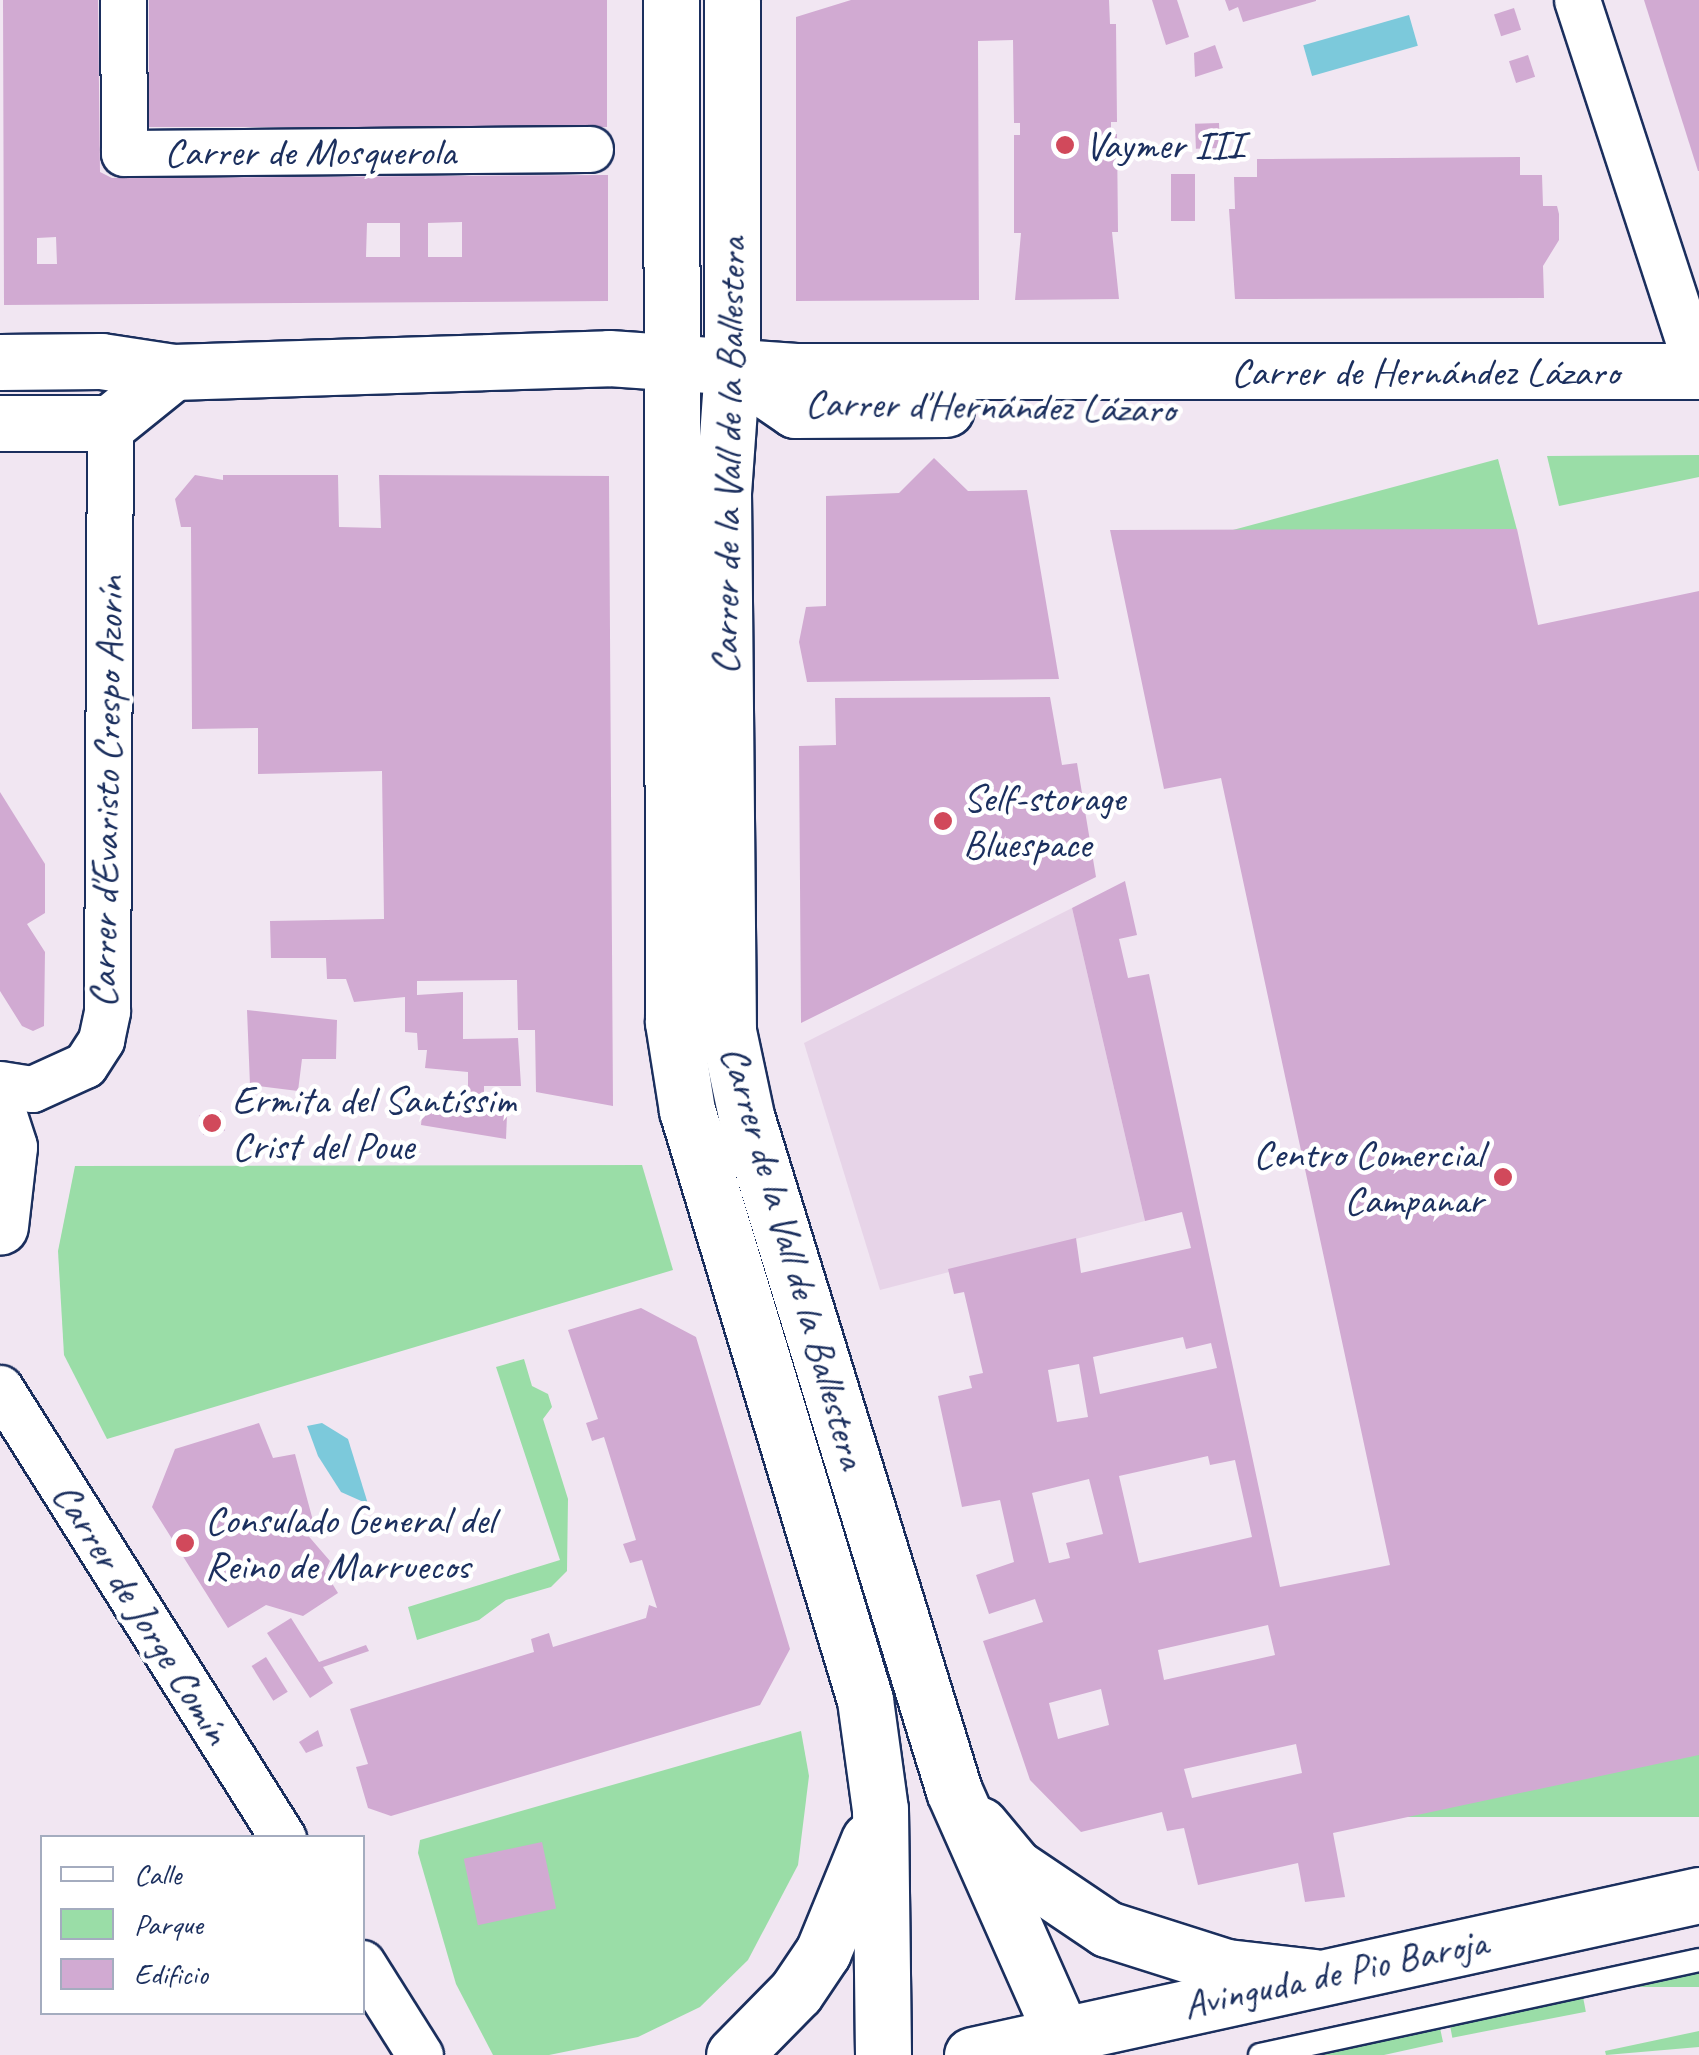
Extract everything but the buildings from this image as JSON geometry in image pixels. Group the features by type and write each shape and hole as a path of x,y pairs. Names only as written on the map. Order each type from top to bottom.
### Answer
{"street":[{"name":"Carrer de Mosquerola","path":"122,0 124,153 590,149"},
{"name":"Carrer de la Vall de la Ballestera","path":"671,0 672,959 678,1063 712,1197 866,1700 880,1809 884,2055"},
{"name":"Carrer de la Vall de la Ballestera","path":"732,0 732,367 723,481 728,1031 746,1116 954,1791 1065,2045"},
{"path":"1577,0 1699,372"},
{"name":"Carrer d'Hernández Lázaro","path":"0,362 101,361 173,372 592,358 671,362 732,367 795,410 1699,406"},
{"name":"Carrer de Hernández Lázaro","path":"732,367 1699,372"},
{"path":"0,424 110,422 173,372"},
{"name":"Carrer d'Evaristo Crespo Azorín","path":"0,1084 32,1089 85,1065 101,1040 107,1010 110,422"},
{"path":"0,1119 10,1147 0,1226"},
{"name":"Carrer de Jorge Comín","path":"0,1388 282,1835"},
{"path":"954,1791 1016,1867 1107,1928 1227,1967 1318,1977"},
{"path":"734,2055 796,1992 824,1952 880,1809"},
{"name":"Avinguda de Pio Baroja","path":"972,2055 1065,2045 1318,1977 1699,1895"},
{"path":"365,1968 420,2055"}],"lane":[{"name":"Avinguda de Pio Baroja","path":"1260,2055 1699,1960"}],"shaded area":[{"path":"1072,908 1145,1221 880,1290 804,1043"}],"green space":[{"path":"1699,455 1699,477 1559,506 1547,456"},
{"path":"1498,459 1517,530 1142,630 1123,559"},
{"path":"642,1165 673,1270 107,1439 64,1355 58,1251 75,1166"},
{"path":"524,1359 532,1386 548,1394 552,1407 543,1419 568,1499 567,1571 551,1587 506,1600 479,1620 417,1640 408,1607 560,1560 496,1367"},
{"path":"801,1731 809,1776 798,1865 748,1960 700,2007 638,2037 549,2055 493,2055 456,1984 418,1853 420,1840"},
{"path":"1325,1755 1699,1755 1699,1817 1325,1817"},
{"path":"1591,1972 1699,1972 1699,1987 1591,1987"},
{"path":"1583,1997 1586,2012 1452,2038 1449,2023"},
{"path":"1440,2028 1443,2042 1384,2055 1312,2055"},
{"path":"1699,2031 1699,2047 1606,2055 1605,2051"}],"water":[{"path":"1409,15 1418,46 1312,76 1303,45"},
{"path":"322,1423 348,1439 368,1504 341,1492 318,1456 307,1426"}],"place":[{"name":"Vaymer III","path":"1065,145"},
{"name":"Self-storage Bluespace","path":"943,821"},
{"name":"Ermita del Santíssim Crist del Poue","path":"212,1123"},
{"name":"Centro Comercial Campanar","path":"1503,1177"},
{"name":"Consulado General del Reino de Marruecos","path":"185,1543"}]}
